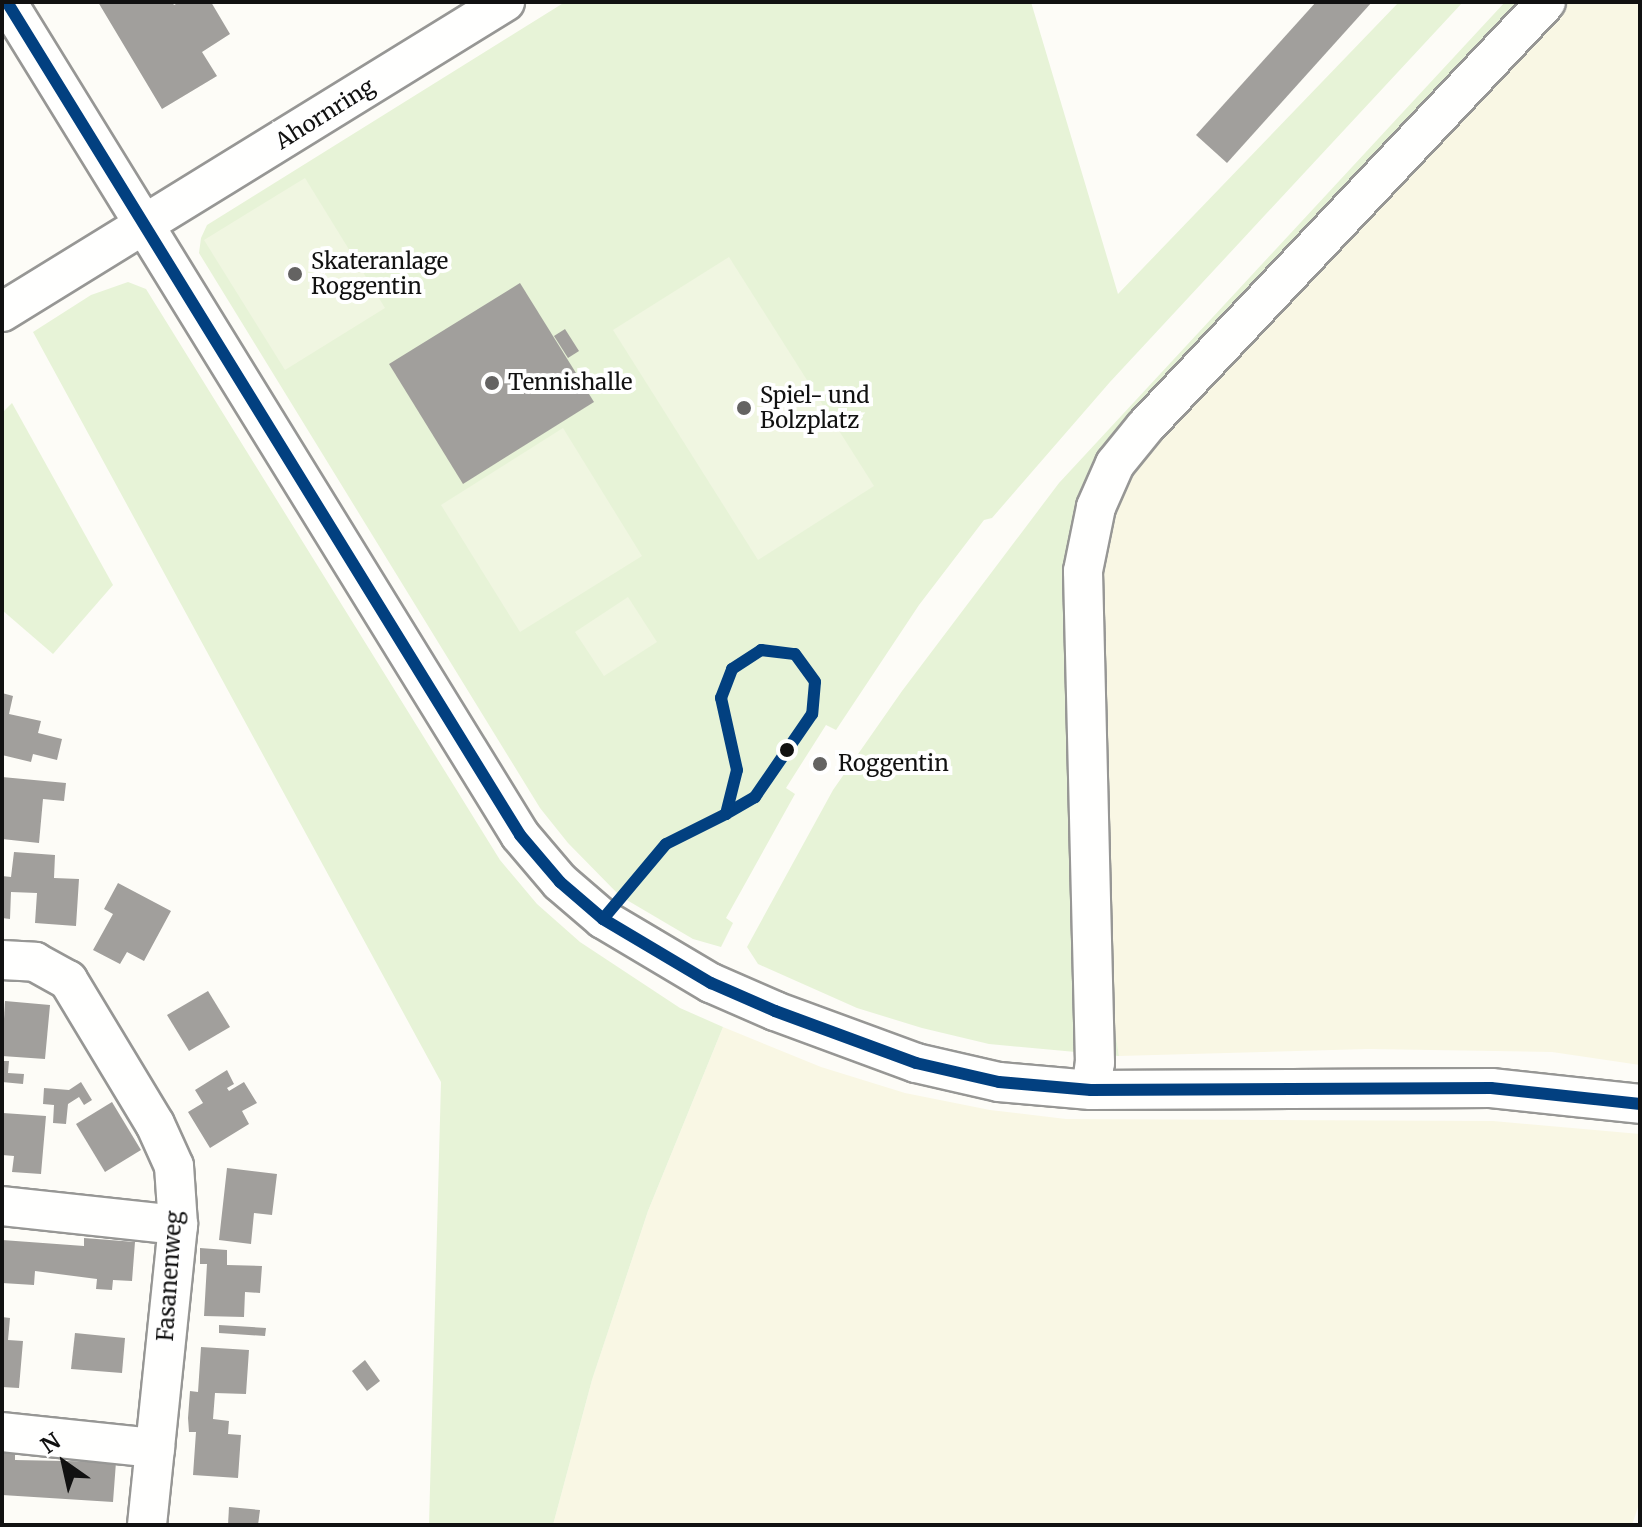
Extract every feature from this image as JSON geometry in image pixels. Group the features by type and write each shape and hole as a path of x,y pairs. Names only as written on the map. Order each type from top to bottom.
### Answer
{"street":[{"path":"7,2 520,835 560,882 603,919 711,983 841,1038 916,1063 999,1082 1091,1090 1491,1088 1640,1104"},
{"name":"Ahornring","path":"2,312 505,2"},
{"path":"1091,1090 1095,1063 1083,571 1096,507 1115,464 1145,427 1546,2"},
{"name":"Fasanenweg","path":"2,960 35,962 68,980 155,1124 174,1166 178,1225 147,1525"},
{"path":"2,1206 178,1225"},
{"path":"2,1432 155,1448"}],"shaded area":[{"path":"1563,2 1640,2 1640,1065 1552,1052 1368,1049 1119,1056 1105,971 1094,587 1103,525 1127,467"},
{"path":"723,1027 821,1067 905,1093 990,1110 1066,1119 1493,1121 1640,1134 1640,1501 1632,1525 553,1525 592,1380 648,1211"}],"green space":[{"path":"565,2 1031,2 1118,294 1399,2 1463,2 1110,382 992,518 984,520 919,605 836,730 826,725 786,788 795,794 726,918 733,923 721,947 693,939 620,896 568,843 540,808 199,253 207,225"},
{"path":"1505,2 1563,2 1127,467 1103,525 1094,587 1105,971 1119,1056 989,1044 922,1028 857,1008 758,964 747,947 833,790 902,691 1059,483"},
{"name":"Skateranlage Roggentin","path":"305,178 385,308 285,370 204,240"},
{"name":"Spiel- und Bolzplatz","path":"729,257 874,486 758,560 613,330"},
{"path":"128,282 146,289 500,860 537,904 580,942 680,1008 723,1027 648,1211 592,1380 553,1525 429,1525 441,1082 33,332 91,295"},
{"path":"12,403 113,585 53,654 2,610 2,413"},
{"path":"563,428 642,556 520,632 441,505"},
{"path":"628,597 657,642 604,676 575,632"}],"building":[{"path":"98,2 172,2 174,5 180,2 211,2 230,34 202,52 217,76 162,109"},
{"path":"1316,2 1372,2 1227,163 1196,135"},
{"name":"Tennishalle","path":"520,283 594,402 463,484 389,364"},
{"path":"565,329 579,351 568,358 554,336"},
{"path":"2,693 13,696 9,714 41,721 38,733 62,739 57,760 33,754 31,762 2,755"},
{"path":"2,777 66,783 64,801 43,799 39,843 2,839"},
{"path":"14,852 55,855 54,878 79,879 76,926 35,923 37,893 11,892 10,919 2,918 2,876 11,877"},
{"path":"118,883 171,911 144,961 127,952 120,964 93,950 113,914 104,909"},
{"path":"208,991 230,1027 189,1051 167,1015"},
{"path":"5,1001 50,1005 45,1059 2,1056"},
{"path":"2,1061 9,1061 8,1073 24,1074 23,1084 2,1082"},
{"path":"227,1070 234,1084 227,1088 229,1091 244,1082 257,1103 242,1111 249,1124 210,1148 188,1112 203,1103 195,1090"},
{"path":"81,1082 92,1100 84,1105 79,1097 68,1104 66,1124 53,1123 54,1105 43,1104 44,1088 69,1090"},
{"path":"112,1102 141,1150 105,1172 76,1124"},
{"path":"3,1113 46,1116 41,1174 12,1172 14,1156 2,1155"},
{"path":"227,1168 277,1174 272,1215 254,1213 251,1244 219,1240"},
{"path":"84,1238 135,1242 132,1281 113,1280 112,1290 96,1289 97,1279 35,1271 34,1285 2,1283 2,1240 84,1246"},
{"path":"200,1248 227,1250 227,1265 262,1266 260,1293 245,1292 244,1317 204,1316 207,1264 200,1264"},
{"path":"2,1317 10,1318 8,1340 23,1341 19,1388 2,1387"},
{"path":"219,1325 266,1328 265,1336 219,1333"},
{"path":"75,1333 125,1338 122,1373 71,1369"},
{"path":"201,1347 249,1350 246,1394 215,1393 213,1419 229,1421 228,1434 241,1435 238,1478 193,1475 196,1432 189,1432 188,1418 190,1391 198,1392"},
{"path":"365,1360 380,1381 367,1391 352,1371"},
{"path":"2,1450 15,1451 15,1460 116,1462 113,1502 2,1495"},
{"path":"229,1507 260,1510 258,1525 228,1525"}],"transit line":[{"path":"7,2 520,835 560,882 603,919 711,983 775,1011 916,1063 999,1082 1091,1090 1491,1088 1640,1104"},
{"path":"761,650 795,654 815,682 812,714 755,797 726,814 737,770 721,698 732,669 761,650"},
{"path":"603,919 666,844 726,814"}],"place":[{"name":"Skateranlage Roggentin","path":"295,274"},
{"name":"Tennishalle","path":"492,383"},
{"name":"Spiel- und Bolzplatz","path":"744,408"},
{"name":"Roggentin","path":"820,764"}]}
